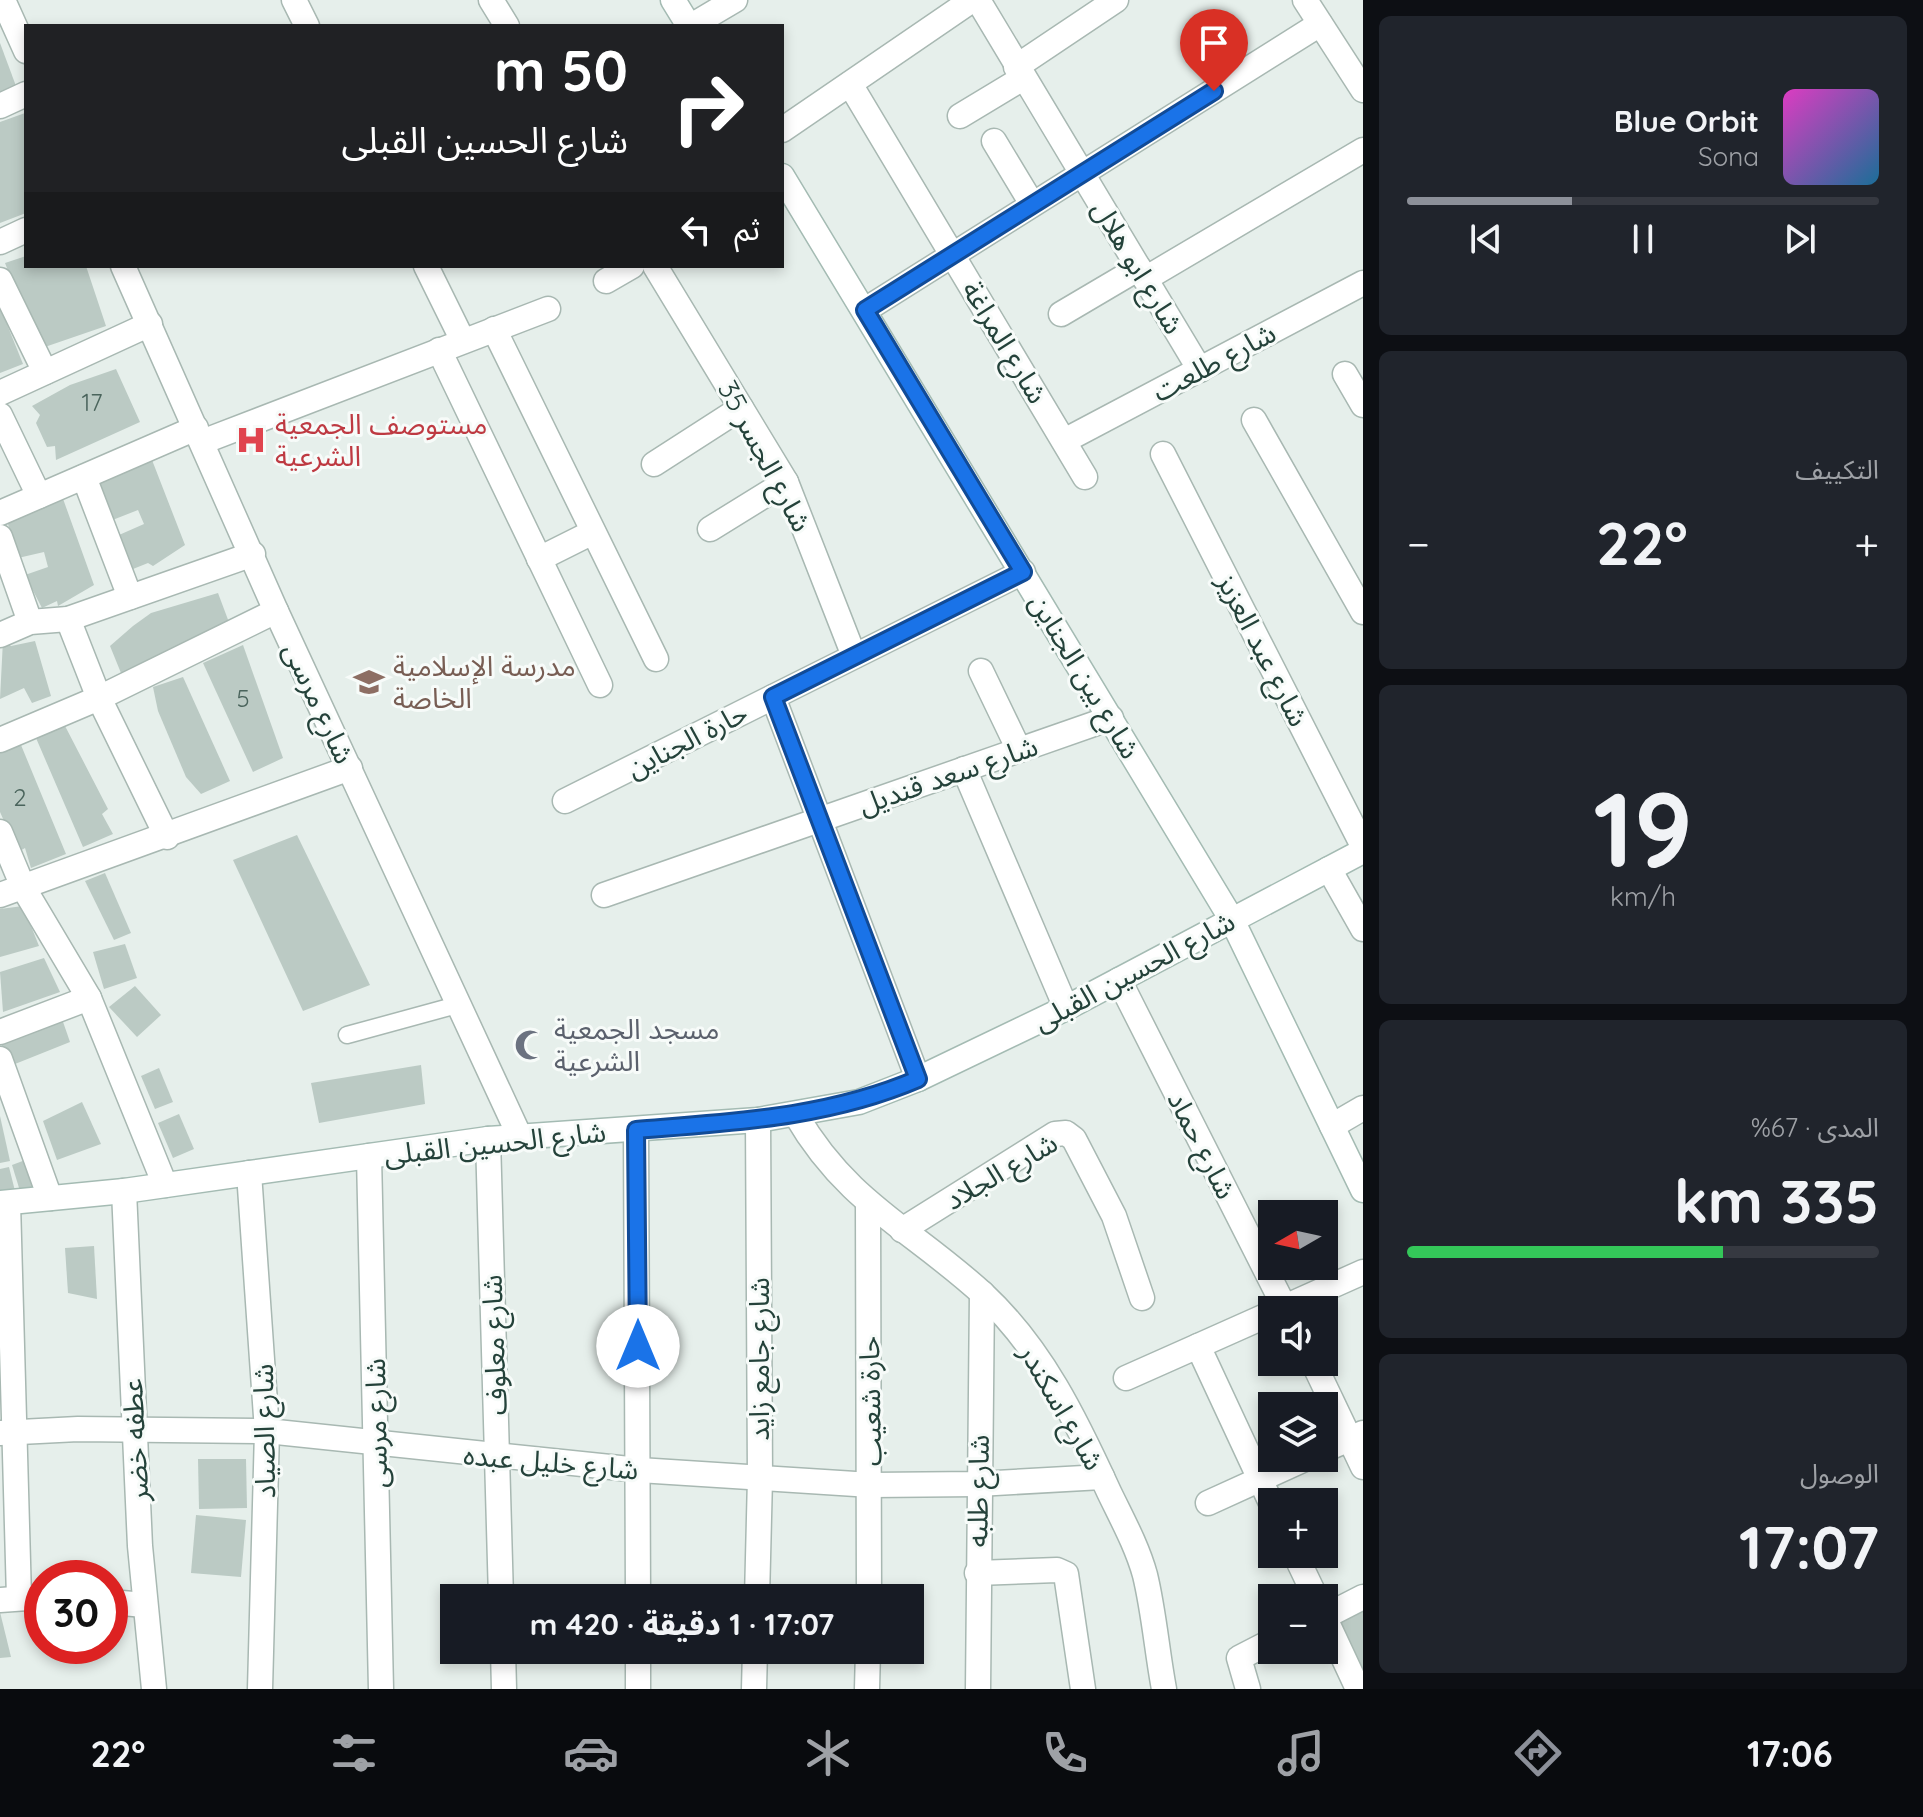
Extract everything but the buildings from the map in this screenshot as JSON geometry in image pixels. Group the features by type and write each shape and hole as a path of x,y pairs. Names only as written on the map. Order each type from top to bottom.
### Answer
{"street":[{"path":"3,0 24,47"},
{"path":"294,0 306,24"},
{"path":"491,0 506,24"},
{"path":"673,0 689,24"},
{"path":"693,24 735,0"},
{"path":"784,129 975,0"},
{"name":"شارع ابو هلال","path":"975,0 1200,370"},
{"path":"960,116 1116,0"},
{"path":"1305,0 1363,90"},
{"path":"865,310 1320,24"},
{"name":"شارع المراغة","path":"850,84 1085,477"},
{"path":"0,106 24,95"},
{"path":"994,141 1032,204"},
{"path":"1061,314 1142,274 1363,150"},
{"name":"شارع بين الجناين","path":"784,179 1232,920 1363,1190"},
{"path":"0,242 24,231"},
{"name":"شارع مرسى","path":"124,268 276,611 520,1137"},
{"path":"427,268 463,341"},
{"path":"606,281 629,268"},
{"name":"شارع الجسر 35","path":"656,268 786,482 854,656"},
{"path":"0,280 45,372"},
{"name":"شارع طلعت","path":"1064,441 1363,283"},
{"path":"0,513 84,477 548,309"},
{"path":"0,393 150,324"},
{"path":"494,329 656,659"},
{"path":"439,350 600,685"},
{"path":"1345,374 1363,405"},
{"path":"654,464 741,408"},
{"path":"0,415 39,496"},
{"path":"1254,420 1363,612"},
{"name":"شارع عبد العزيز","path":"1163,454 1363,848"},
{"path":"84,477 130,597"},
{"path":"710,529 786,482"},
{"path":"539,559 593,532"},
{"path":"0,537 30,622"},
{"path":"0,635 30,622 68,619 253,554"},
{"name":"حارة الجناين","path":"565,801 1023,572"},
{"path":"0,740 99,698 276,611"},
{"path":"68,619 99,698 167,837"},
{"path":"981,671 1019,750"},
{"path":"773,697 918,1079"},
{"name":"شارع سعد قنديل","path":"604,895 1111,718"},
{"path":"12,891 350,768"},
{"path":"964,769 1066,1008"},
{"path":"0,832 12,891 89,998 165,1185"},
{"name":"شارع الحسين القبلى","path":"4,1203 124,1191 488,1139 758,1120 859,1102 918,1079 1066,1008 1363,848"},
{"path":"1329,869 1363,929"},
{"name":"شارع حماد","path":"1119,980 1273,1296"},
{"path":"0,1032 89,998"},
{"path":"0,1059 50,1198"},
{"path":"1332,1126 1363,1108"},
{"name":"شارع اسكندر","path":"796,1115 827,1164 868,1204 982,1293 1009,1321 1050,1374 1102,1477 1145,1574 1164,1689"},
{"name":"شارع جامع زايد","path":"757,1584 760,1478 758,1120"},
{"path":"636,1130 638,1584"},
{"name":"شارع الجلاد","path":"902,1230 1055,1134 1066,1133 1074,1139 1114,1216 1142,1298"},
{"name":"شارع معلوف","path":"488,1139 501,1584"},
{"name":"شارع مرسى","path":"369,1156 381,1689"},
{"name":"شارع الصياد","path":"249,1173 267,1431 260,1689"},
{"name":"عطفه خضر","path":"124,1191 145,1605 154,1689"},
{"path":"4,1203 7,1432 20,1599"},
{"name":"حارة شعيب","path":"868,1204 869,1584"},
{"path":"1311,1296 1363,1272"},
{"name":"شارع طلبه","path":"978,1689 982,1293"},
{"path":"1126,1378 1258,1320"},
{"path":"1198,1346 1264,1488"},
{"path":"1321,1376 1357,1436 1363,1467"},
{"name":"شارع خليل عبده","path":"7,1432 267,1431 639,1470 871,1485 978,1484 1102,1477"},
{"path":"1338,1444 1357,1436"},
{"path":"1208,1503 1276,1472"},
{"path":"977,1573 1057,1570 1066,1574 1083,1689"},
{"path":"1338,1609 1363,1597"},
{"path":"128,1604 145,1605"},
{"path":"1338,1646 1358,1689"},
{"path":"1248,1689 1239,1658 1258,1648"},
{"path":"503,1664 504,1689"},
{"path":"638,1664 638,1689"},
{"path":"754,1689 755,1664"},
{"path":"867,1689 868,1664"}],"lane":[{"path":"347,1035 457,1005"}],"place":[{"name":"مستوصف الجمعية الشرعية","path":"251,440"},
{"name":"مدرسة الإسلامية الخاصة","path":"369,682"},
{"name":"مسجد الجمعية الشرعية","path":"530,1045"}],"route":[{"path":"638,1346 636,1130 758,1120 828,1110 889,1092 918,1079 773,697 1023,572 865,310 1214,91"}]}
